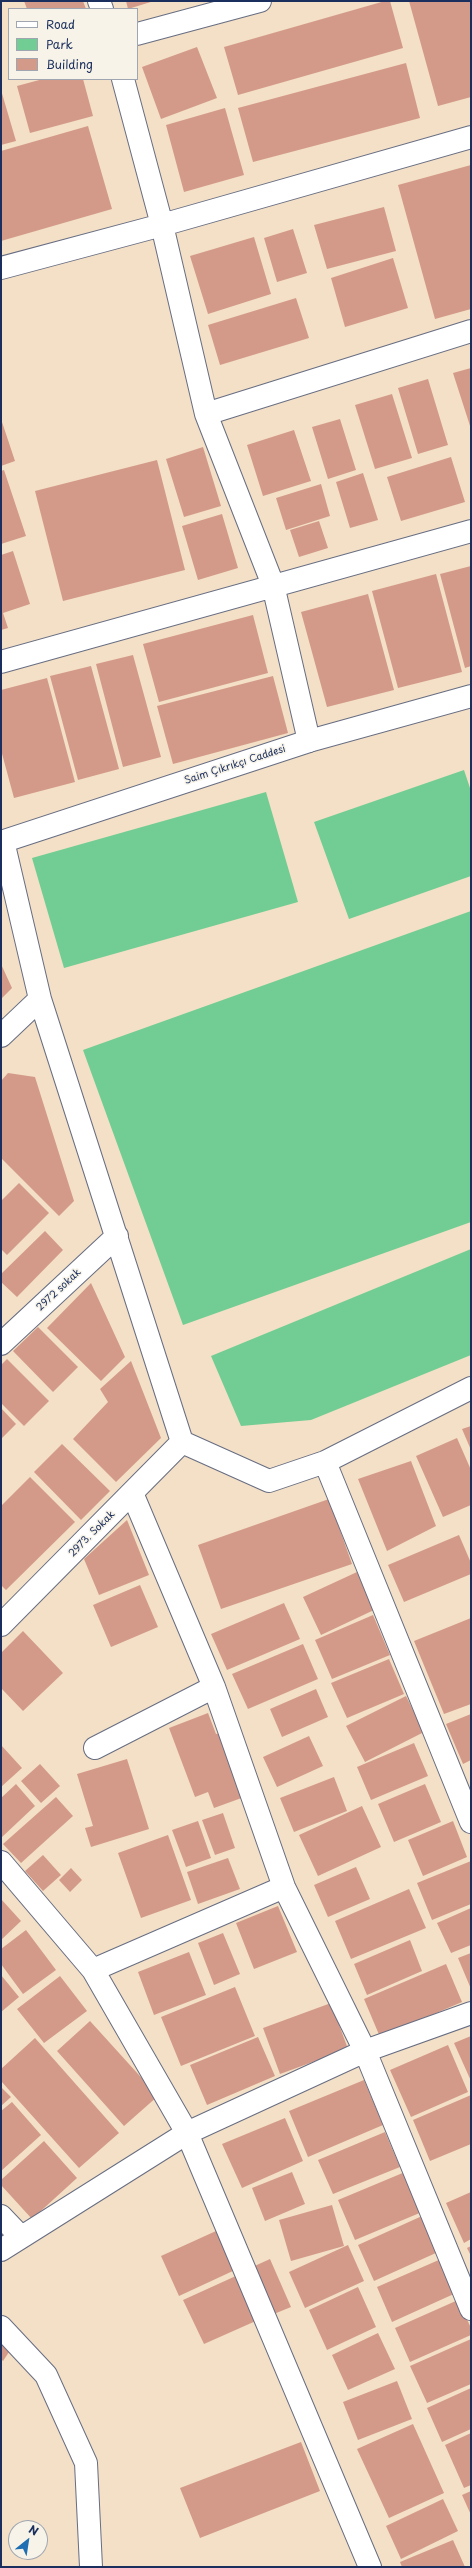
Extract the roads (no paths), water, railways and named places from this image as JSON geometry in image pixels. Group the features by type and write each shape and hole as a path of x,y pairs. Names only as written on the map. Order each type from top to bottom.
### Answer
{"street":[{"path":"138,34 260,1"},
{"path":"123,80 162,225 206,414 273,585 309,741"},
{"path":"1,268 162,225 471,137"},
{"path":"206,414 471,331"},
{"path":"1,662 273,585 471,532"},
{"name":"Saim Çıkrıkçı Caddesi","path":"2,841 309,741 471,696"},
{"path":"2,841 40,999 182,1442 269,1481 324,1462 471,1388"},
{"path":"1,1036 40,999"},
{"name":"2972 sokak","path":"1,1344 117,1236"},
{"name":"2973. Sokak","path":"1,1625 182,1442"},
{"path":"324,1462 471,1822"},
{"path":"132,1493 214,1687 284,1887 365,2051 471,2309"},
{"path":"95,1748 214,1687"},
{"path":"1,1862 93,1970 186,2133 370,2567"},
{"path":"93,1970 284,1887"},
{"path":"1,2250 186,2133 365,2051 471,2013"},
{"path":"1,2216 21,2237"},
{"path":"1,2327 46,2375 86,2463 91,2567"}]}
